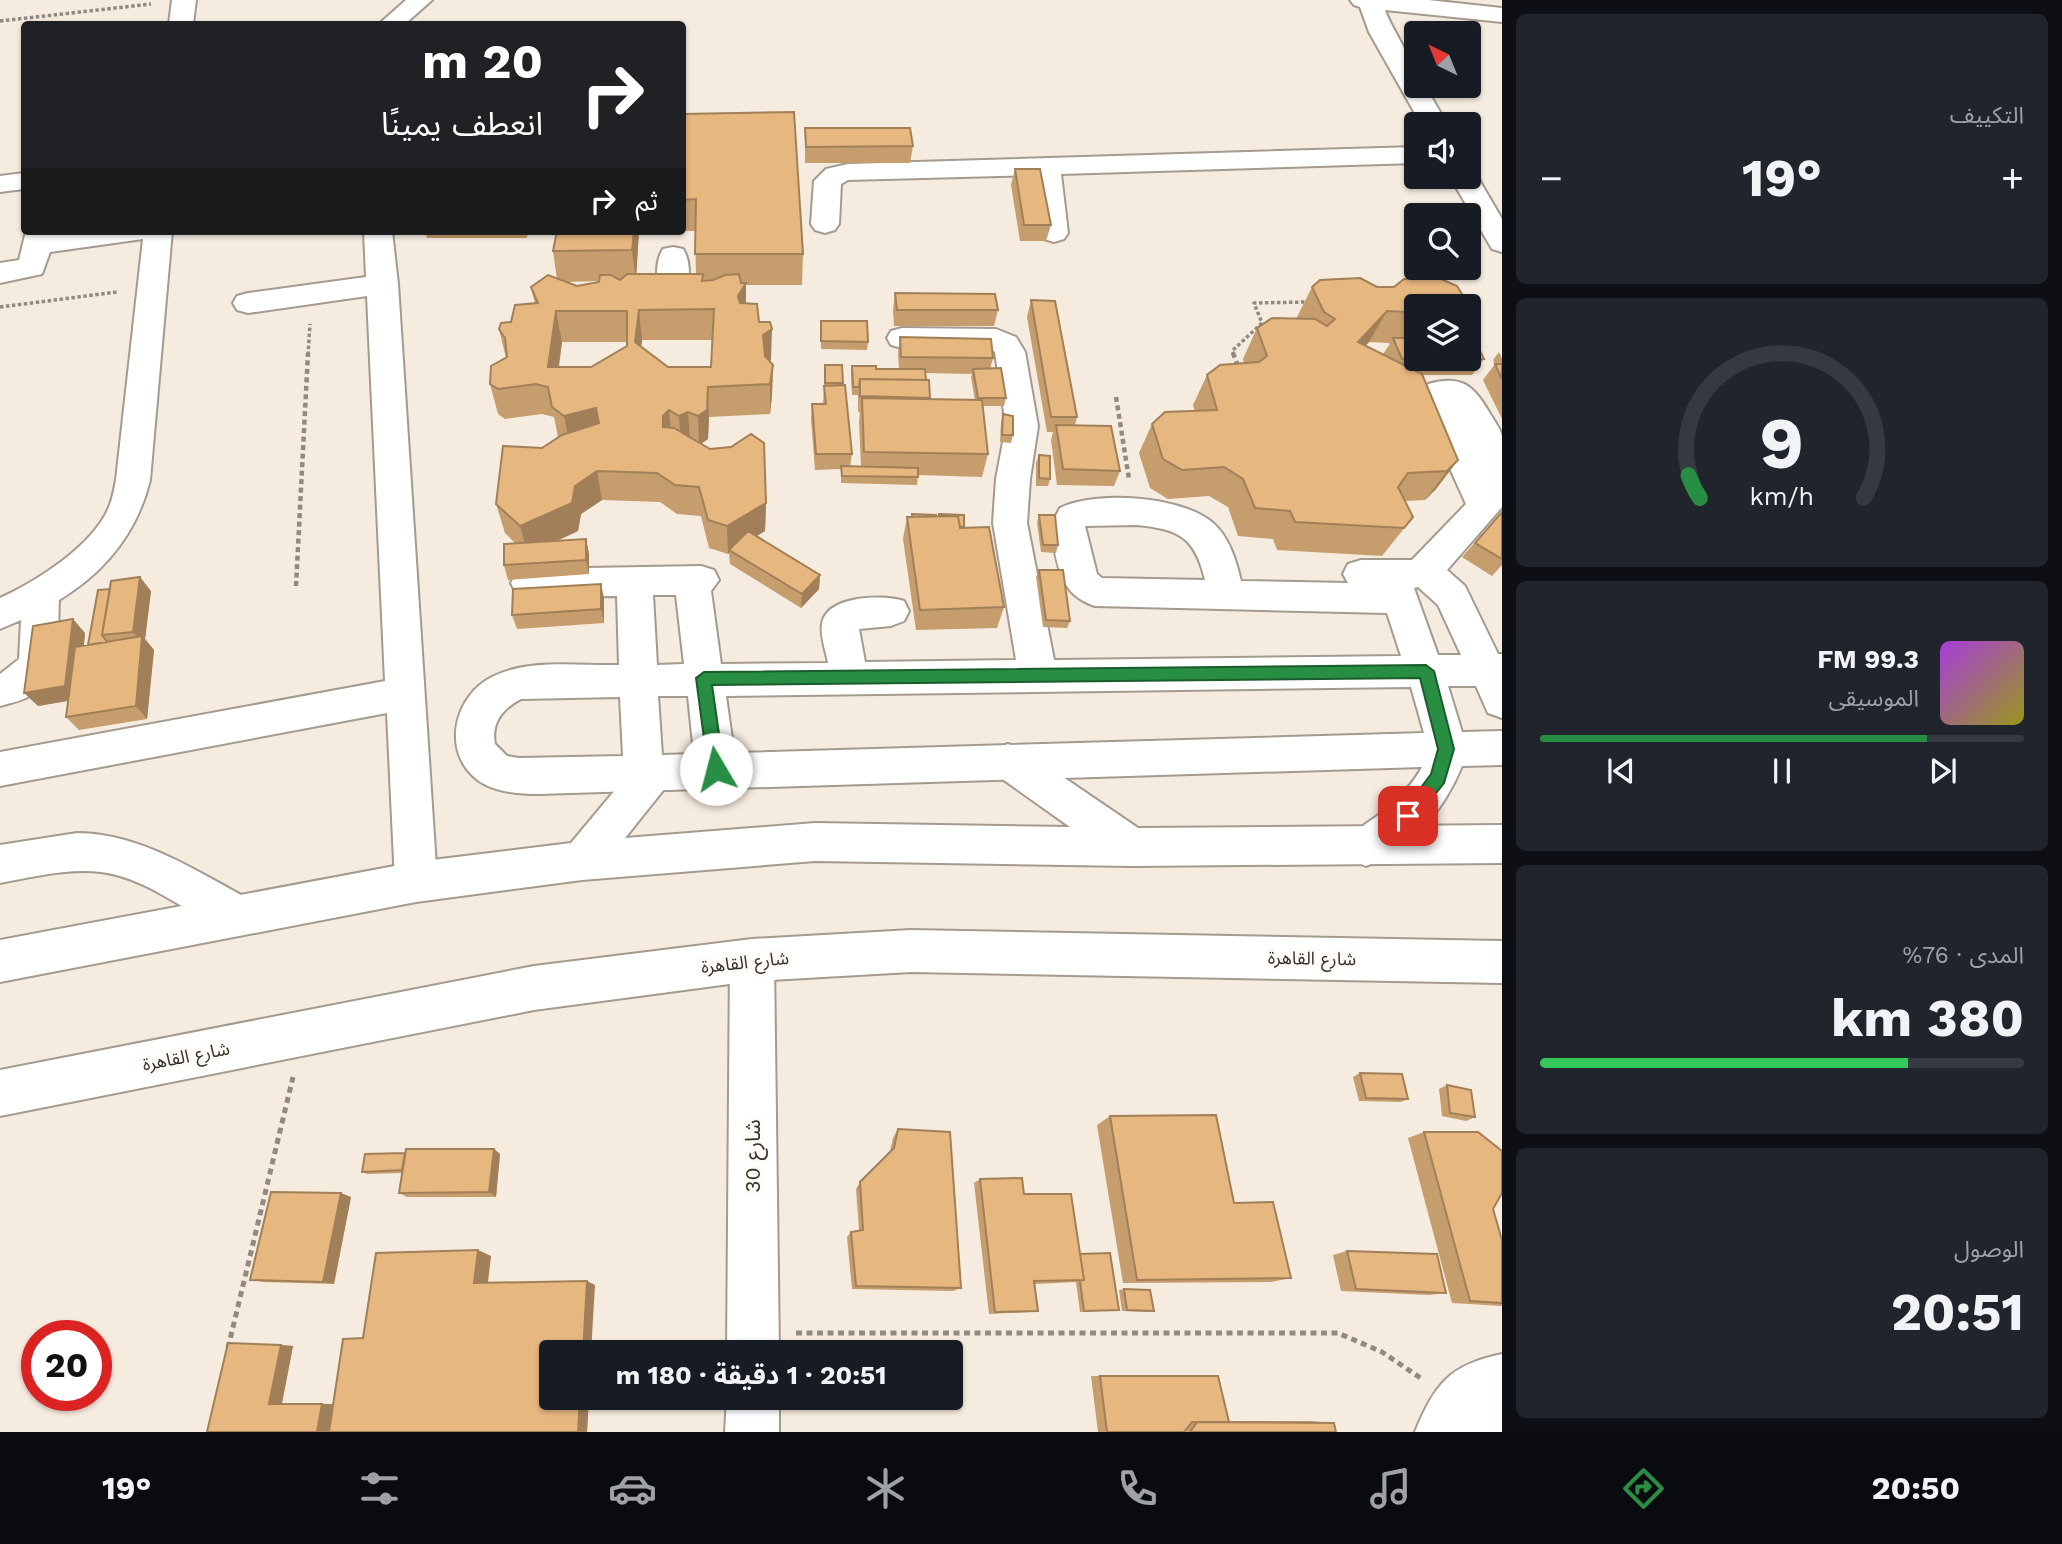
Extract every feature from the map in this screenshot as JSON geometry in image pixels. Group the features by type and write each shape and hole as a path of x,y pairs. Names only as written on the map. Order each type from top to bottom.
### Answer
{"main road":[{"path":"181,21 183,0"},
{"path":"395,21 420,0"},
{"path":"1366,1 1502,15"},
{"path":"1366,1 1427,112"},
{"path":"825,223 828,181 836,175 848,172 1404,155"},
{"path":"1047,166 1054,233"},
{"path":"0,184 21,181"},
{"path":"1471,189 1502,243"},
{"path":"0,273 32,267 38,238 82,235"},
{"path":"0,614 59,583 98,550 123,514 133,480 158,235"},
{"path":"673,256 673,290"},
{"path":"380,259 311,295 249,293 380,259"},
{"path":"380,259 416,882"},
{"path":"901,338 996,339 1006,345 1010,352 1022,426 1013,480 1010,523 1038,676"},
{"path":"1405,582 1483,506"},
{"path":"1223,583 1213,549 1195,528 1167,516 1083,513 1068,520 1067,527 1081,582 1086,588 1104,592 1223,583 1440,583 1452,596 1497,681"},
{"path":"529,583 697,580 704,678 716,769"},
{"path":"582,861 649,771 638,680 634,581"},
{"path":"1366,847 1389,832 1424,797 1438,778 1446,749 1405,582"},
{"path":"0,690 18,684 37,665 41,593"},
{"path":"849,678 840,624 845,617 854,614 891,611"},
{"path":"1497,681 1426,671 704,678 516,684 491,698 475,719 474,744 487,764 512,775 1502,748"},
{"path":"0,769 405,693"},
{"path":"1008,761 1132,847"},
{"path":"0,961 416,882 582,861 815,842 1132,847 1502,844"},
{"path":"0,864 75,852 106,853 134,861 237,915"},
{"name":"شارع القاهرة","path":"0,1093 534,988 751,960 911,951 1502,962"},
{"name":"شارع 30","path":"751,960 753,1340"},
{"path":"1471,1422 1481,1383 1502,1380"},
{"path":"752,1432 753,1410"}],"path":[{"path":"0,21 183,0"},
{"path":"0,307 153,287"},
{"path":"296,586 311,295"},
{"path":"1241,377 1232,351 1262,323 1254,303 1320,302"},
{"path":"1116,397 1134,513"},
{"path":"227,1352 303,1032"},
{"path":"928,1340 1338,1333 1397,1358 1471,1422"}],"building":[{"path":"794,112 803,254 695,254 696,199 686,200 686,114"},
{"path":"805,128 910,128 913,146 806,147"},
{"path":"1015,169 1040,169 1051,225 1024,225"},
{"path":"556,235 634,235 632,250 553,251"},
{"path":"627,274 703,274 702,281 739,274 741,283 746,283 738,296 740,303 757,304 759,322 770,322 772,329 763,335 765,356 773,365 770,384 708,387 707,410 698,416 688,412 679,416 669,410 663,416 663,427 674,428 710,449 731,447 751,434 764,443 766,503 727,526 708,520 699,487 675,485 657,473 597,471 575,486 572,503 520,526 496,504 503,446 542,448 562,435 599,423 596,408 564,416 552,407 548,387 536,384 498,389 490,384 491,366 507,357 505,338 499,329 501,323 511,322 515,305 538,303 531,287 548,275 577,286 599,282 600,275 611,275 620,280","holes":["714,309 711,367 668,367 635,342 639,310","556,311 627,311 627,346 591,367 548,367"]},
{"path":"1360,278 1377,287 1394,287 1404,279 1443,280 1457,286 1462,294 1404,294 1404,312 1387,311 1358,342 1404,365 1404,371 1422,374 1458,460 1447,471 1408,473 1398,487 1413,517 1404,528 1295,522 1290,511 1255,508 1243,479 1224,467 1182,470 1163,459 1152,424 1165,412 1217,410 1207,375 1220,365 1259,362 1267,356 1257,328 1272,318 1315,319 1327,326 1335,319 1324,312 1312,287 1320,280"},
{"path":"895,293 995,294 998,310 897,310"},
{"path":"1031,300 1055,301 1077,417 1051,417"},
{"path":"821,321 867,321 868,342 821,341"},
{"path":"900,337 991,339 993,358 901,357"},
{"path":"1393,338 1404,338 1402,359"},
{"path":"1495,364 1502,364 1502,379"},
{"path":"825,365 842,365 843,383 825,383"},
{"path":"852,366 925,369 926,380 860,379 859,387 853,387"},
{"path":"1001,368 1006,398 978,398 973,369"},
{"path":"860,379 929,380 930,398 860,396"},
{"path":"845,385 852,454 816,454 812,404 826,404 824,386"},
{"path":"862,398 982,400 988,454 864,452"},
{"path":"1003,414 1013,416 1013,435 1002,435"},
{"path":"1056,425 1111,426 1120,471 1063,469"},
{"path":"1039,455 1050,456 1050,479 1039,478"},
{"path":"841,466 918,468 918,477 842,476"},
{"path":"1502,512 1502,559 1475,543"},
{"path":"912,514 936,515 936,516 912,517"},
{"path":"939,514 964,515 964,527 960,527 958,516"},
{"path":"1039,515 1055,515 1058,545 1043,545"},
{"path":"958,516 960,528 989,527 1004,607 920,610 907,517"},
{"path":"748,531 820,575 802,594 729,550"},
{"path":"586,539 586,560 504,565 504,544"},
{"path":"1039,570 1063,570 1070,621 1046,620"},
{"path":"140,577 133,632 102,635 111,581"},
{"path":"601,584 601,609 512,615 513,589"},
{"path":"110,589 102,635 107,642 88,645 98,590"},
{"path":"73,619 65,686 24,693 33,626"},
{"path":"142,636 136,706 66,717 75,647"},
{"path":"1360,1073 1402,1074 1408,1099 1366,1098"},
{"path":"1447,1085 1471,1090 1475,1117 1450,1113"},
{"path":"1216,1115 1234,1203 1273,1202 1291,1278 1137,1280 1110,1116"},
{"path":"898,1129 950,1132 961,1288 856,1286 851,1232 863,1230 860,1182 894,1148"},
{"path":"1424,1132 1478,1132 1502,1151 1502,1193 1493,1209 1502,1240 1502,1303 1470,1301"},
{"path":"406,1149 494,1149 489,1192 399,1193"},
{"path":"405,1153 402,1170 362,1172 365,1154"},
{"path":"1022,1178 1024,1194 1071,1194 1084,1280 1034,1281 1038,1311 995,1312 980,1179"},
{"path":"271,1192 341,1193 323,1282 250,1280"},
{"path":"478,1250 474,1283 587,1281 584,1340 539,1340 539,1410 579,1410 578,1432 329,1432 343,1339 363,1338 376,1253"},
{"path":"1347,1251 1437,1254 1446,1293 1356,1289"},
{"path":"1110,1253 1119,1310 1084,1311 1080,1281 1084,1280 1080,1254"},
{"path":"1124,1289 1150,1290 1154,1311 1127,1310"},
{"path":"228,1343 281,1345 269,1404 322,1404 317,1432 207,1432"},
{"path":"1100,1376 1218,1376 1229,1422 1192,1422 1184,1432 1107,1432"},
{"path":"1197,1422 1334,1423 1336,1432 1190,1432"}],"route":[{"path":"716,769 704,678 1426,671 1446,749 1438,778 1408,816"}]}
